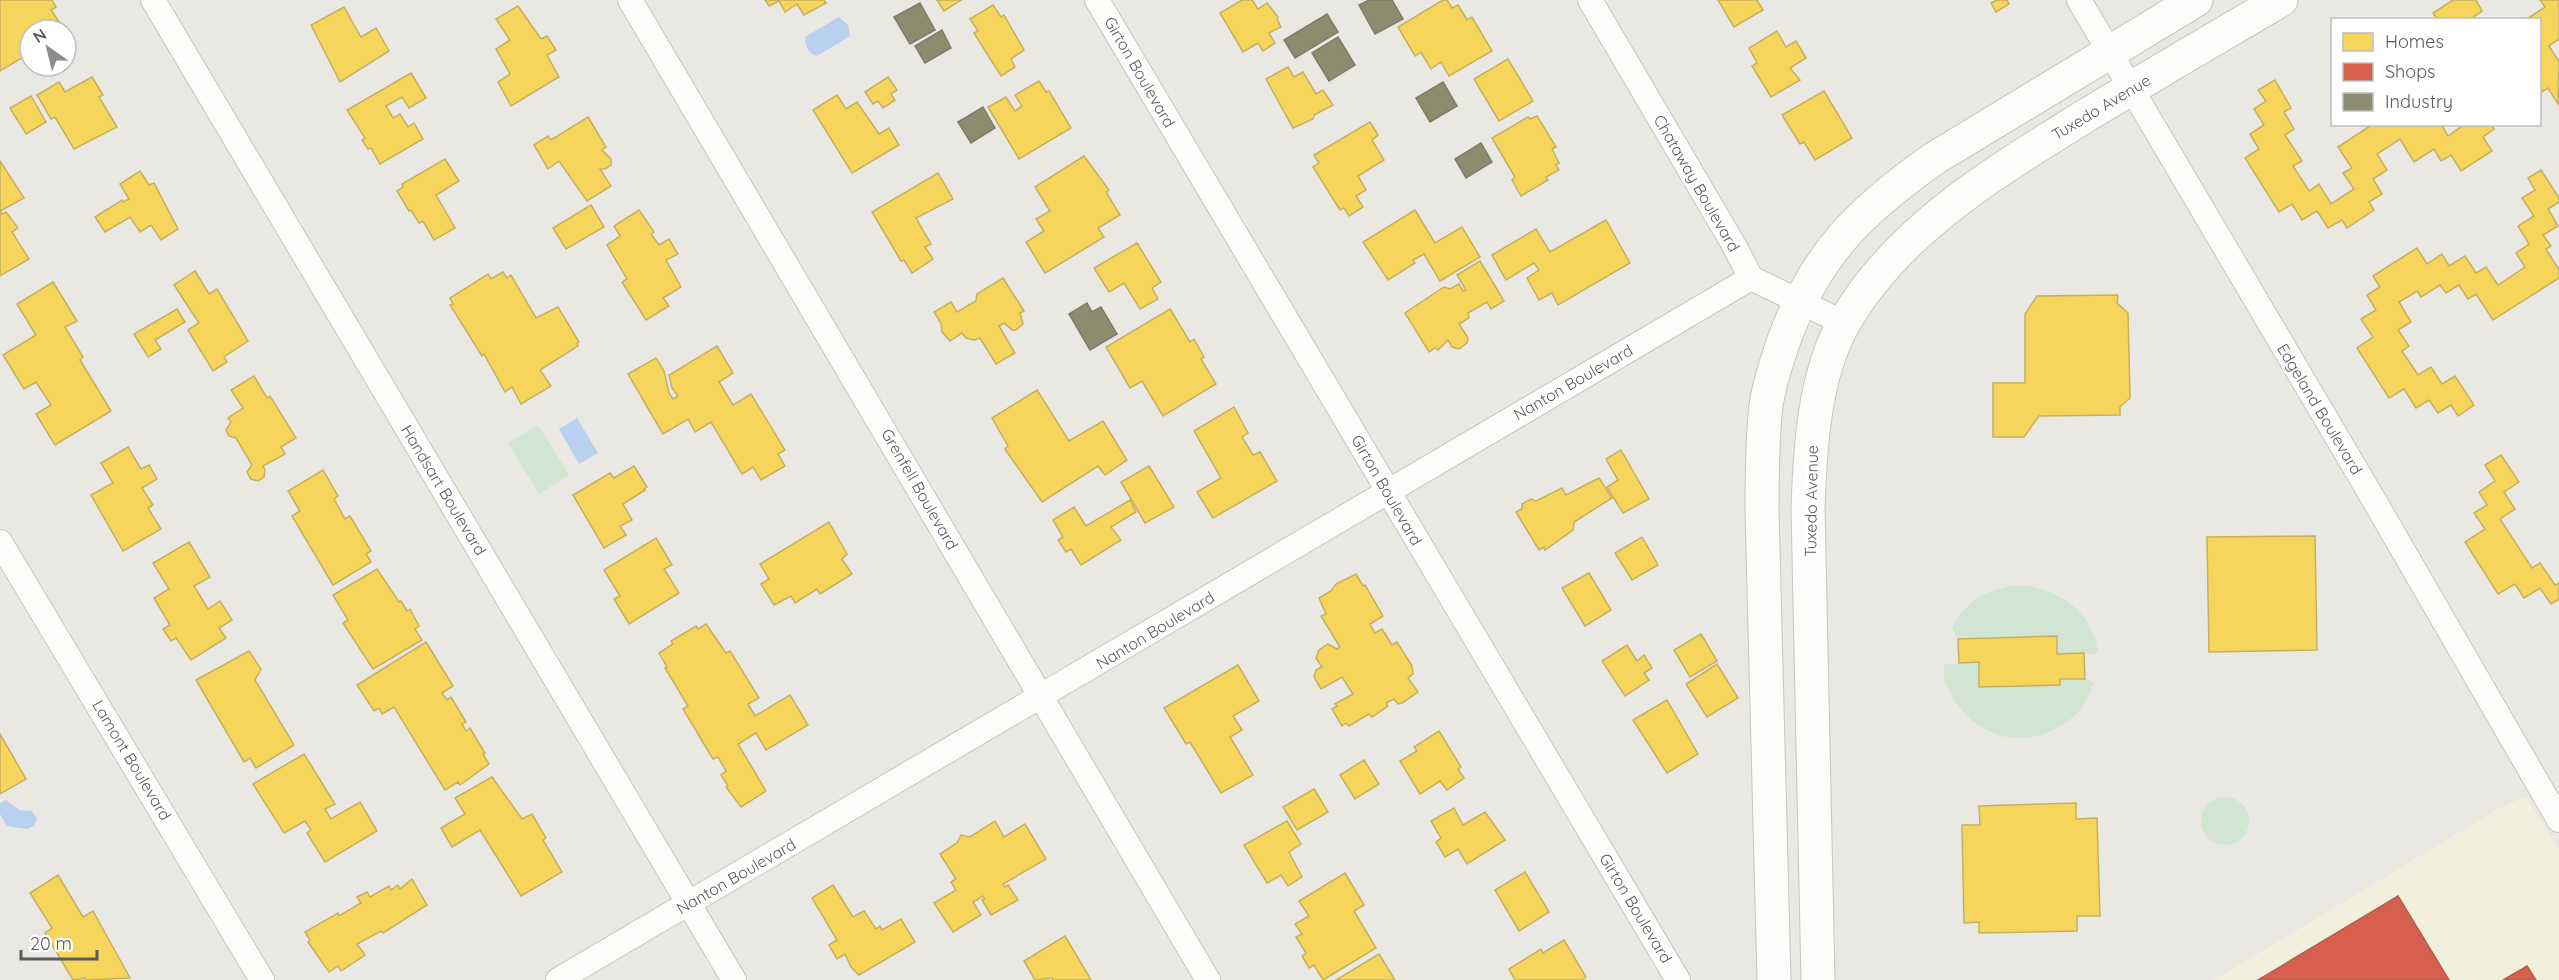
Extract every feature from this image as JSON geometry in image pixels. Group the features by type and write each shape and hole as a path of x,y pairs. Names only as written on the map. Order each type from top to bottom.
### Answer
{"main road":[{"path":"1774,980 1762,510 1763,438 1773,375 1799,302 1816,271 1836,242 1894,187 1935,158 2196,0"},
{"name":"Tuxedo Avenue","path":"1818,980 1808,508 1809,457 1817,401 1834,345 1844,323 1868,286 1888,263 1943,211 2040,145 2281,0"}],"street":[{"name":"Handsart Boulevard","path":"153,0 734,980"},
{"name":"Grenfell Boulevard","path":"630,0 1208,980"},
{"name":"Girton Boulevard","path":"1097,0 1678,980"},
{"name":"Chataway Boulevard","path":"1590,0 1751,278"},
{"name":"Edgeland Boulevard","path":"2079,0 2371,495 2559,820"},
{"name":"Nanton Boulevard","path":"558,980 1751,278"},
{"path":"1751,278 1844,323"},
{"name":"Lamont Boulevard","path":"0,542 262,980"}],"shaded area":[{"path":"2526,796 2559,851 2559,980 2214,980 2498,809"}],"green space":[{"path":"538,425 569,475 539,494 508,443"},
{"path":"2025,585 2063,598 2073,606 2089,625 2098,651 2094,654 2057,654 2057,636 1958,639 1952,629 1965,609 1973,602 1992,591"},
{"path":"1979,662 1979,686 2087,678 2093,683 2092,689 2077,713 2051,731 2018,738 2001,736 1971,720 1959,706 1945,680 1943,670 1945,664"},
{"path":"2225,797 2242,804 2249,821 2242,838 2225,845 2208,838 2201,821 2208,804"}],"water":[{"path":"839,17 848,25 850,36 817,56 811,53 806,46 805,37"},
{"path":"577,418 598,453 579,464 559,429"},
{"path":"6,800 19,810 32,811 37,819 34,826 27,829 7,826 0,814 0,803"}],"building: Homes":[{"path":"0,0 52,0 56,7 51,10 56,18 18,18 18,60 0,71"},
{"path":"765,0 824,0 826,3 804,15 797,4 785,12 779,1 769,6"},
{"path":"937,0 961,0 944,11"},
{"path":"1242,0 1252,0 1258,9 1267,3 1278,17 1281,27 1269,33 1275,43 1263,51 1258,43 1243,52 1220,13"},
{"path":"1443,0 1447,0 1452,8 1458,5 1467,20 1472,17 1492,51 1449,76 1441,62 1431,69 1421,52 1415,56 1398,27"},
{"path":"1718,0 1757,0 1763,10 1734,27"},
{"path":"1997,0 2007,0 2009,4 1996,12 1991,3"},
{"path":"2453,0 2476,0 2482,11 2472,18 2437,18 2433,13"},
{"path":"2540,0 2559,0 2559,39 2549,46 2559,62 2558,104 2548,88 2541,92 2541,18 2528,18 2545,7"},
{"path":"993,5 1001,17 1004,15 1024,50 1011,59 1015,67 1001,76 974,33 978,31 970,19"},
{"path":"518,6 541,39 547,36 556,50 547,55 559,77 511,106 498,82 510,74 496,49 510,40 496,19"},
{"path":"344,7 361,37 376,28 389,51 340,82 311,25"},
{"path":"1777,31 1786,47 1796,41 1806,58 1790,68 1800,80 1771,97 1752,66 1757,63 1749,48"},
{"path":"1508,59 1533,101 1499,121 1474,79"},
{"path":"1288,67 1294,77 1303,72 1316,94 1323,90 1333,105 1314,115 1313,119 1293,128 1266,79"},
{"path":"411,73 426,98 409,108 402,97 386,106 393,118 400,114 408,127 414,123 423,139 380,164 371,148 368,149 362,140 365,138 347,110"},
{"path":"92,77 103,95 99,97 117,127 74,149 55,117 51,119 37,95 59,82 65,92"},
{"path":"888,77 897,90 891,94 895,100 883,108 878,101 873,104 865,92"},
{"path":"2275,80 2291,108 2284,112 2294,129 2285,135 2302,161 2293,166 2309,191 2319,184 2331,204 2354,189 2343,173 2352,168 2338,147 2370,126 2442,126 2448,136 2462,126 2492,126 2494,129 2483,137 2492,151 2461,171 2451,155 2441,161 2434,149 2414,162 2400,139 2377,154 2387,170 2373,179 2382,194 2369,202 2374,210 2347,228 2342,220 2328,228 2317,211 2302,220 2292,204 2279,212 2245,158 2259,149 2250,134 2264,125 2254,109 2266,101 2258,90"},
{"path":"1039,81 1046,92 1049,91 1071,128 1019,159 988,107 1006,97 1015,111 1022,106 1015,95"},
{"path":"1824,91 1852,138 1815,160 1804,142 1800,144 1782,115"},
{"path":"837,95 846,109 857,102 879,134 889,128 899,145 852,173 813,110"},
{"path":"31,96 46,122 26,134 10,108"},
{"path":"1537,116 1556,147 1552,149 1559,163 1556,165 1559,170 1546,177 1548,180 1521,196 1512,180 1515,177 1492,138 1528,117 1530,119"},
{"path":"588,117 606,147 602,150 611,159 611,165 600,169 611,186 587,201 559,161 548,169 534,145 548,136 551,140"},
{"path":"1370,122 1378,135 1372,140 1384,160 1358,176 1366,190 1356,196 1363,207 1349,216 1344,208 1340,210 1313,167 1319,163 1314,155"},
{"path":"1084,156 1109,190 1106,192 1120,215 1098,228 1104,237 1045,273 1026,242 1044,231 1036,219 1050,211 1035,187"},
{"path":"445,159 459,181 436,195 455,228 434,240 423,221 419,223 397,191 403,187 402,184"},
{"path":"0,161 24,198 0,211"},
{"path":"2541,170 2559,198 2559,202 2548,209 2558,226 2543,235 2551,246 2546,249 2559,270 2559,278 2493,320 2476,294 2468,299 2459,285 2446,293 2440,285 2421,297 2417,291 2399,302 2411,322 2398,330 2409,346 2402,351 2418,375 2431,367 2442,384 2455,376 2474,405 2458,416 2451,405 2438,413 2429,400 2416,408 2404,389 2389,398 2357,348 2373,337 2361,319 2376,310 2367,295 2380,287 2373,276 2417,248 2427,264 2442,254 2449,266 2465,256 2476,273 2486,267 2498,285 2525,267 2516,253 2529,244 2518,226 2534,216 2522,198 2535,190 2528,178"},
{"path":"140,171 149,185 154,183 178,229 161,240 151,225 140,232 130,217 105,232 95,217 122,200 123,202 129,199 120,184"},
{"path":"938,173 953,199 916,218 931,244 925,247 933,259 912,273 904,260 901,261 872,212"},
{"path":"591,205 604,227 566,249 553,228"},
{"path":"639,210 654,232 651,234 659,245 669,239 678,254 666,260 681,287 663,298 669,306 646,320 622,282 627,279 607,245 620,236 614,226"},
{"path":"1415,210 1435,243 1462,227 1480,257 1440,281 1424,254 1413,260 1415,263 1388,280 1363,242"},
{"path":"0,211 2,214 6,212 18,228 12,232 29,259 0,276"},
{"path":"1606,220 1630,263 1558,305 1552,293 1539,300 1527,278 1539,270 1534,263 1506,280 1492,255 1536,229 1550,252"},
{"path":"1137,243 1161,282 1152,288 1158,299 1140,309 1124,283 1109,292 1094,268"},
{"path":"1480,261 1504,301 1491,309 1487,302 1468,313 1469,318 1459,324 1468,338 1467,343 1459,349 1452,347 1448,340 1438,350 1435,348 1429,352 1405,313 1444,287 1450,289 1459,284 1463,291 1466,290 1457,275"},
{"path":"195,271 209,294 217,289 248,341 224,357 227,362 213,371 188,330 199,323 174,285"},
{"path":"503,272 507,278 511,275 536,318 558,307 579,342 578,346 540,370 551,386 521,404 512,387 505,392 484,354 482,356 450,305 453,304 450,298 488,274 491,279"},
{"path":"1003,278 1024,311 1020,313 1023,324 1016,330 1012,330 1004,323 999,326 1015,353 996,364 980,338 974,340 966,338 962,333 950,341 942,332 941,323 934,312 951,302 957,312 976,301 977,294"},
{"path":"53,282 77,321 65,327 83,357 80,360 111,411 55,445 36,414 51,405 36,382 24,389 3,355 36,335 17,304"},
{"path":"2118,295 2117,303 2128,313 2130,398 2120,407 2120,415 2039,416 2024,437 1993,437 1993,383 2025,383 2025,314 2037,296"},
{"path":"177,309 185,322 155,340 161,349 148,357 134,334"},
{"path":"1170,309 1190,342 1194,339 1204,357 1201,359 1216,384 1163,416 1142,381 1130,388 1106,347"},
{"path":"717,346 733,373 719,382 733,405 751,394 785,450 778,454 785,466 761,480 753,467 742,474 711,422 695,432 688,419 663,434 628,374 656,358 664,371 669,393 673,399 678,396 672,388 669,375"},
{"path":"254,376 267,398 270,396 296,438 281,447 285,454 263,466 264,477 258,481 251,479 247,472 252,465 236,438 229,436 226,430 231,422 228,418 243,408 231,390"},
{"path":"1037,390 1069,441 1103,421 1127,460 1105,475 1098,466 1042,502 1005,449 1008,446 992,418"},
{"path":"1234,407 1248,433 1242,437 1253,455 1260,452 1277,481 1213,518 1197,492 1221,478 1194,431"},
{"path":"128,447 141,469 149,465 157,479 142,488 153,505 148,508 161,529 123,551 91,495 113,483 101,463"},
{"path":"1621,450 1649,499 1623,513 1607,487 1618,480 1606,459"},
{"path":"2501,455 2519,482 2504,492 2515,509 2500,519 2532,568 2540,563 2555,585 2559,583 2559,599 2551,604 2540,588 2524,598 2515,584 2498,594 2465,542 2485,529 2474,513 2487,505 2479,492 2495,481 2485,465"},
{"path":"634,466 647,487 623,504 632,520 620,526 626,535 604,548 573,495 610,473 614,478"},
{"path":"1149,466 1174,507 1145,523 1121,482"},
{"path":"323,470 338,496 334,499 345,519 350,516 371,551 366,554 371,562 333,585 292,516 300,511 288,491"},
{"path":"1599,478 1612,498 1574,522 1573,530 1545,550 1544,547 1539,550 1516,512 1522,509 1522,504 1531,499 1536,501 1562,488 1566,495"},
{"path":"1130,500 1136,512 1111,527 1121,540 1081,565 1071,549 1066,552 1058,540 1063,537 1053,520 1074,507 1086,526"},
{"path":"829,522 847,554 842,559 852,574 820,594 817,589 795,603 791,596 774,605 761,584 769,579 760,564"},
{"path":"2315,536 2317,650 2209,652 2207,537"},
{"path":"1642,537 1658,565 1632,580 1615,553"},
{"path":"656,538 672,565 664,569 679,593 629,624 614,599 620,596 604,570"},
{"path":"189,542 210,577 194,586 208,609 220,601 232,620 219,628 226,638 191,660 176,638 171,641 163,629 170,625 154,598 169,589 153,563"},
{"path":"377,569 399,602 401,601 407,611 410,609 419,626 415,629 422,640 373,669 343,623 348,620 333,595"},
{"path":"1589,573 1611,610 1585,626 1562,588"},
{"path":"1356,574 1383,616 1370,624 1375,633 1382,629 1392,645 1397,642 1412,666 1413,674 1408,678 1418,692 1402,703 1398,704 1394,699 1386,703 1388,706 1372,717 1369,714 1349,726 1346,723 1342,726 1332,709 1337,706 1335,704 1353,694 1342,677 1321,689 1314,677 1316,670 1322,667 1316,658 1319,650 1328,644 1337,649 1340,647 1321,616 1326,614 1319,598 1331,591 1336,584"},
{"path":"706,624 726,653 730,651 759,698 748,704 755,716 790,695 808,725 766,750 756,733 738,744 766,791 741,807 726,787 728,786 721,775 726,771 718,757 713,759 683,709 688,706 665,668 667,667 659,653 673,644 671,641 696,626 698,629"},
{"path":"1701,634 1717,661 1690,677 1674,650"},
{"path":"2057,636 2057,654 2084,653 2085,679 2060,679 2060,685 1979,687 1979,662 1959,663 1958,639"},
{"path":"426,642 453,686 442,693 447,700 451,697 466,722 462,724 466,731 470,728 489,764 460,785 458,782 445,790 394,707 382,714 379,708 374,711 357,685"},
{"path":"1627,645 1637,661 1644,655 1652,668 1644,673 1649,680 1625,696 1602,661"},
{"path":"249,651 261,669 255,680 294,745 256,768 250,758 244,762 196,680"},
{"path":"1717,664 1738,698 1707,717 1686,684"},
{"path":"1238,665 1259,701 1233,716 1242,730 1230,737 1253,775 1221,793 1190,742 1186,744 1164,708"},
{"path":"1667,700 1698,754 1667,773 1633,720"},
{"path":"1439,731 1461,767 1458,769 1464,778 1447,790 1440,781 1420,794 1400,761 1417,751 1414,747"},
{"path":"0,734 26,779 0,794"},
{"path":"304,754 335,804 325,809 331,819 360,802 377,831 325,862 307,833 311,830 305,821 284,833 253,784"},
{"path":"1364,760 1379,784 1355,799 1340,775"},
{"path":"492,777 522,819 532,814 546,838 543,840 562,872 521,896 480,830 452,847 441,828 465,814 455,798"},
{"path":"1314,789 1328,812 1297,830 1283,807"},
{"path":"2076,803 2076,819 2097,818 2100,916 2077,916 2077,931 1979,933 1979,922 1964,923 1962,825 1980,825 1979,806"},
{"path":"1454,808 1463,825 1485,812 1505,840 1467,864 1458,849 1445,857 1436,842 1441,838 1431,821"},
{"path":"995,821 1004,837 1025,824 1046,859 1003,884 1005,887 1008,885 1018,900 991,915 982,900 985,899 983,896 973,902 981,915 953,932 934,903 956,890 951,882 956,879 940,854 957,843 961,835 970,837"},
{"path":"1287,821 1301,844 1289,852 1302,877 1288,886 1281,875 1267,883 1244,845"},
{"path":"1525,872 1549,912 1519,931 1495,890"},
{"path":"1345,873 1364,905 1354,911 1376,948 1323,980 1314,965 1309,968 1302,956 1306,953 1296,937 1302,934 1295,924 1309,916 1299,901"},
{"path":"58,875 83,917 93,911 130,978 73,980 45,933 52,928 30,893"},
{"path":"412,879 427,905 383,933 381,931 357,944 365,955 341,971 338,966 329,972 308,942 310,940 305,932 361,903 357,897 367,892 370,897 389,886 391,890 398,885 400,889"},
{"path":"833,885 853,917 864,911 876,929 880,926 882,930 901,919 915,942 859,975 851,967 845,954 837,959 829,945 837,940 812,898"},
{"path":"1065,936 1091,980 1053,980 1052,978 1035,980 1024,961"},
{"path":"1564,940 1586,977 1582,980 1515,980 1509,969 1541,949 1543,953"},
{"path":"1379,954 1395,980 1336,980"}],"building: Shops":[{"path":"2398,896 2449,980 2258,980"},
{"path":"2527,966 2536,980 2503,980"}],"building: Industry":[{"path":"1369,0 1392,0 1403,19 1375,34 1359,5"},
{"path":"920,3 935,30 910,44 894,17"},
{"path":"1327,14 1338,32 1295,58 1284,40"},
{"path":"942,30 951,48 925,63 915,46"},
{"path":"1338,37 1355,65 1329,81 1312,53"},
{"path":"1443,82 1457,106 1430,122 1416,98"},
{"path":"983,107 995,128 971,143 958,122"},
{"path":"1481,143 1492,162 1466,178 1455,159"},
{"path":"1087,303 1092,312 1101,307 1117,334 1090,350 1069,314"}]}
